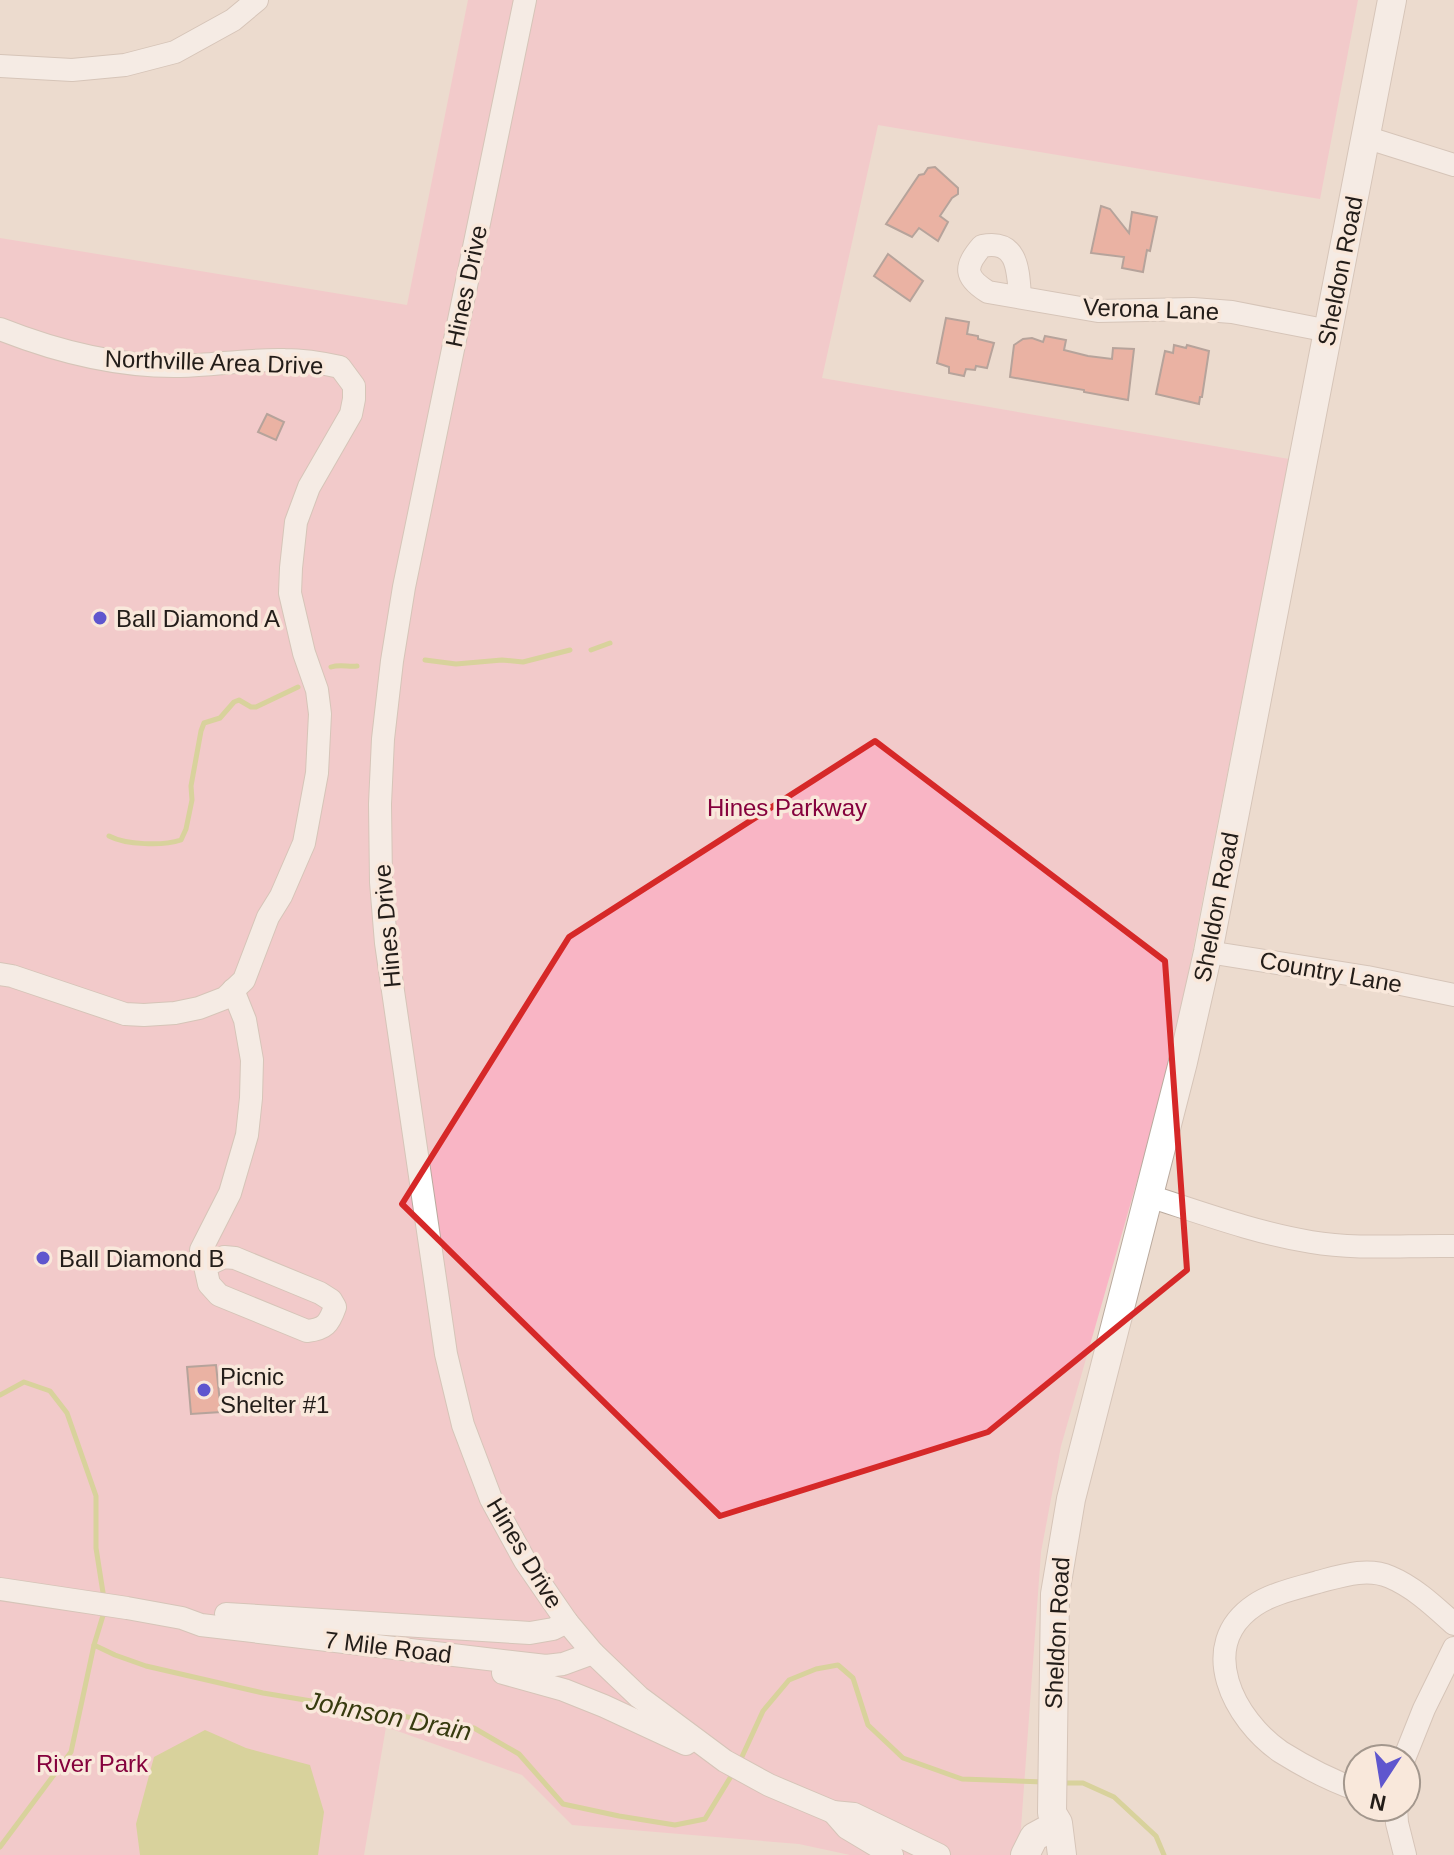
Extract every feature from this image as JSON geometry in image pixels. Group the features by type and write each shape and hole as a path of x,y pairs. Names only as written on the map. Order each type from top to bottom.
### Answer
{"main road":[{"name":"Sheldon Road","path":"1062,1855 1058,1823 1049,1814 1052,1664 1060,1555 1071,1499 1183,1062 1208,952 1392,0"},
{"path":"1025,1855 1049,1814"}],"street":[{"path":"0,66 72,70 125,65 175,52 233,20 257,0"},
{"name":"Hines Drive","path":"525,0 404,587 392,661 383,739 380,804 381,882 391,989 452,1385 463,1425 491,1499 525,1561 567,1622 593,1653 639,1697 722,1759"},
{"path":"1365,137 1454,165"},
{"name":"Verona Lane","path":"1020,296 1098,311 1193,309 1232,312 1329,331"},
{"name":"Northville Area Drive","path":"0,329 80,356 125,364 179,366 310,361 340,367 354,386 351,414 309,487 296,522 290,593 304,653 317,690 320,714 317,773 304,843 281,896 268,917 244,980 233,990"},
{"name":"Country Lane","path":"1208,952 1367,977 1454,995"},
{"path":"0,974 125,1014 175,1013 199,1008 225,998 233,990 245,1020 252,1060 251,1098 247,1135 233,1182 201,1250 209,1284 219,1295 307,1331 321,1329 331,1319 335,1307 320,1293 235,1258 224,1257 205,1266"},
{"path":"1149,1196 1254,1229 1311,1242 1348,1246 1454,1246"},
{"path":"1342,1783 1281,1751 1253,1725 1239,1705 1226,1678 1224,1658 1233,1627 1242,1615 1266,1599 1363,1572 1389,1576 1420,1594 1454,1624"},
{"name":"7 Mile Road","path":"0,1589 127,1608 182,1618 201,1625 546,1666 563,1664 593,1653"},
{"name":"7 Mile Road","path":"182,1618 199,1613 530,1633 553,1629 567,1622"},
{"path":"380,1646 524,1677 564,1690 722,1759 769,1785 833,1812 854,1814 939,1855"},
{"path":"1410,1743 1454,1648"},
{"path":"833,1812 847,1828 892,1855"},
{"path":"1397,1823 1405,1855"}],"highlighted area":[{"path":"875,741 1165,961 1187,1270 988,1432 720,1516 402,1204 569,937"}],"green space":[{"name":"Hines Parkway","path":"468,0 1358,0 1320,199 878,125 822,378 1289,459 1170,1066 1061,1446 1041,1552 1019,1855 850,1855 799,1844 572,1825 522,1775 386,1727 364,1855 0,1855 0,238 407,305"}],"shaded area":[{"path":"205,1730 246,1748 310,1765 324,1812 318,1855 140,1855 136,1824 154,1757"}],"building":[{"path":"935,167 958,188 958,194 940,216 948,222 938,241 919,228 912,237 886,224 919,175"},
{"path":"1101,206 1110,209 1129,233 1132,212 1157,217 1143,272 1122,268 1124,257 1091,253"},
{"path":"888,254 923,281 910,301 874,276"},
{"path":"946,318 969,322 967,334 994,343 987,368 976,366 975,370 966,369 964,376 949,373 949,367 937,363"},
{"path":"1045,336 1066,340 1064,350 1088,356 1112,359 1113,348 1134,349 1128,400 1010,377 1014,345 1032,338 1043,342"},
{"path":"1174,345 1209,351 1199,404 1156,394 1165,351 1173,353"},
{"path":"267,414 284,422 276,440 258,432"},
{"name":"Picnic Shelter #1","path":"216,1365 221,1412 191,1414 187,1367"}],"waterway":[{"path":"591,650 610,643"},
{"path":"425,660 456,664 502,660 523,662 570,650"},
{"path":"331,667 357,666"},
{"path":"109,836 145,844 181,840 192,800 191,786 204,723 220,718 239,700 256,707 298,687"},
{"path":"0,1395 24,1382 50,1391 67,1413 96,1496 96,1548 104,1599"},
{"path":"0,1847 71,1752 105,1609"},
{"name":"Johnson Drain","path":"94,1645 146,1666 263,1693 474,1728 519,1754 563,1804 619,1816 675,1825 705,1819 733,1773"},
{"name":"Johnson Drain","path":"740,1761 763,1711 789,1680 816,1669 838,1665 853,1678 868,1725 903,1758 962,1779 1044,1782"},
{"name":"Johnson Drain","path":"1062,1783 1083,1783 1114,1797 1156,1836 1164,1855"}],"place":[{"name":"Ball Diamond A","path":"100,618"},
{"name":"Ball Diamond B","path":"43,1258"},
{"name":"Picnic Shelter #1","path":"204,1390"}],"park label":[{"name":"River Park","path":"92,1763"}]}
